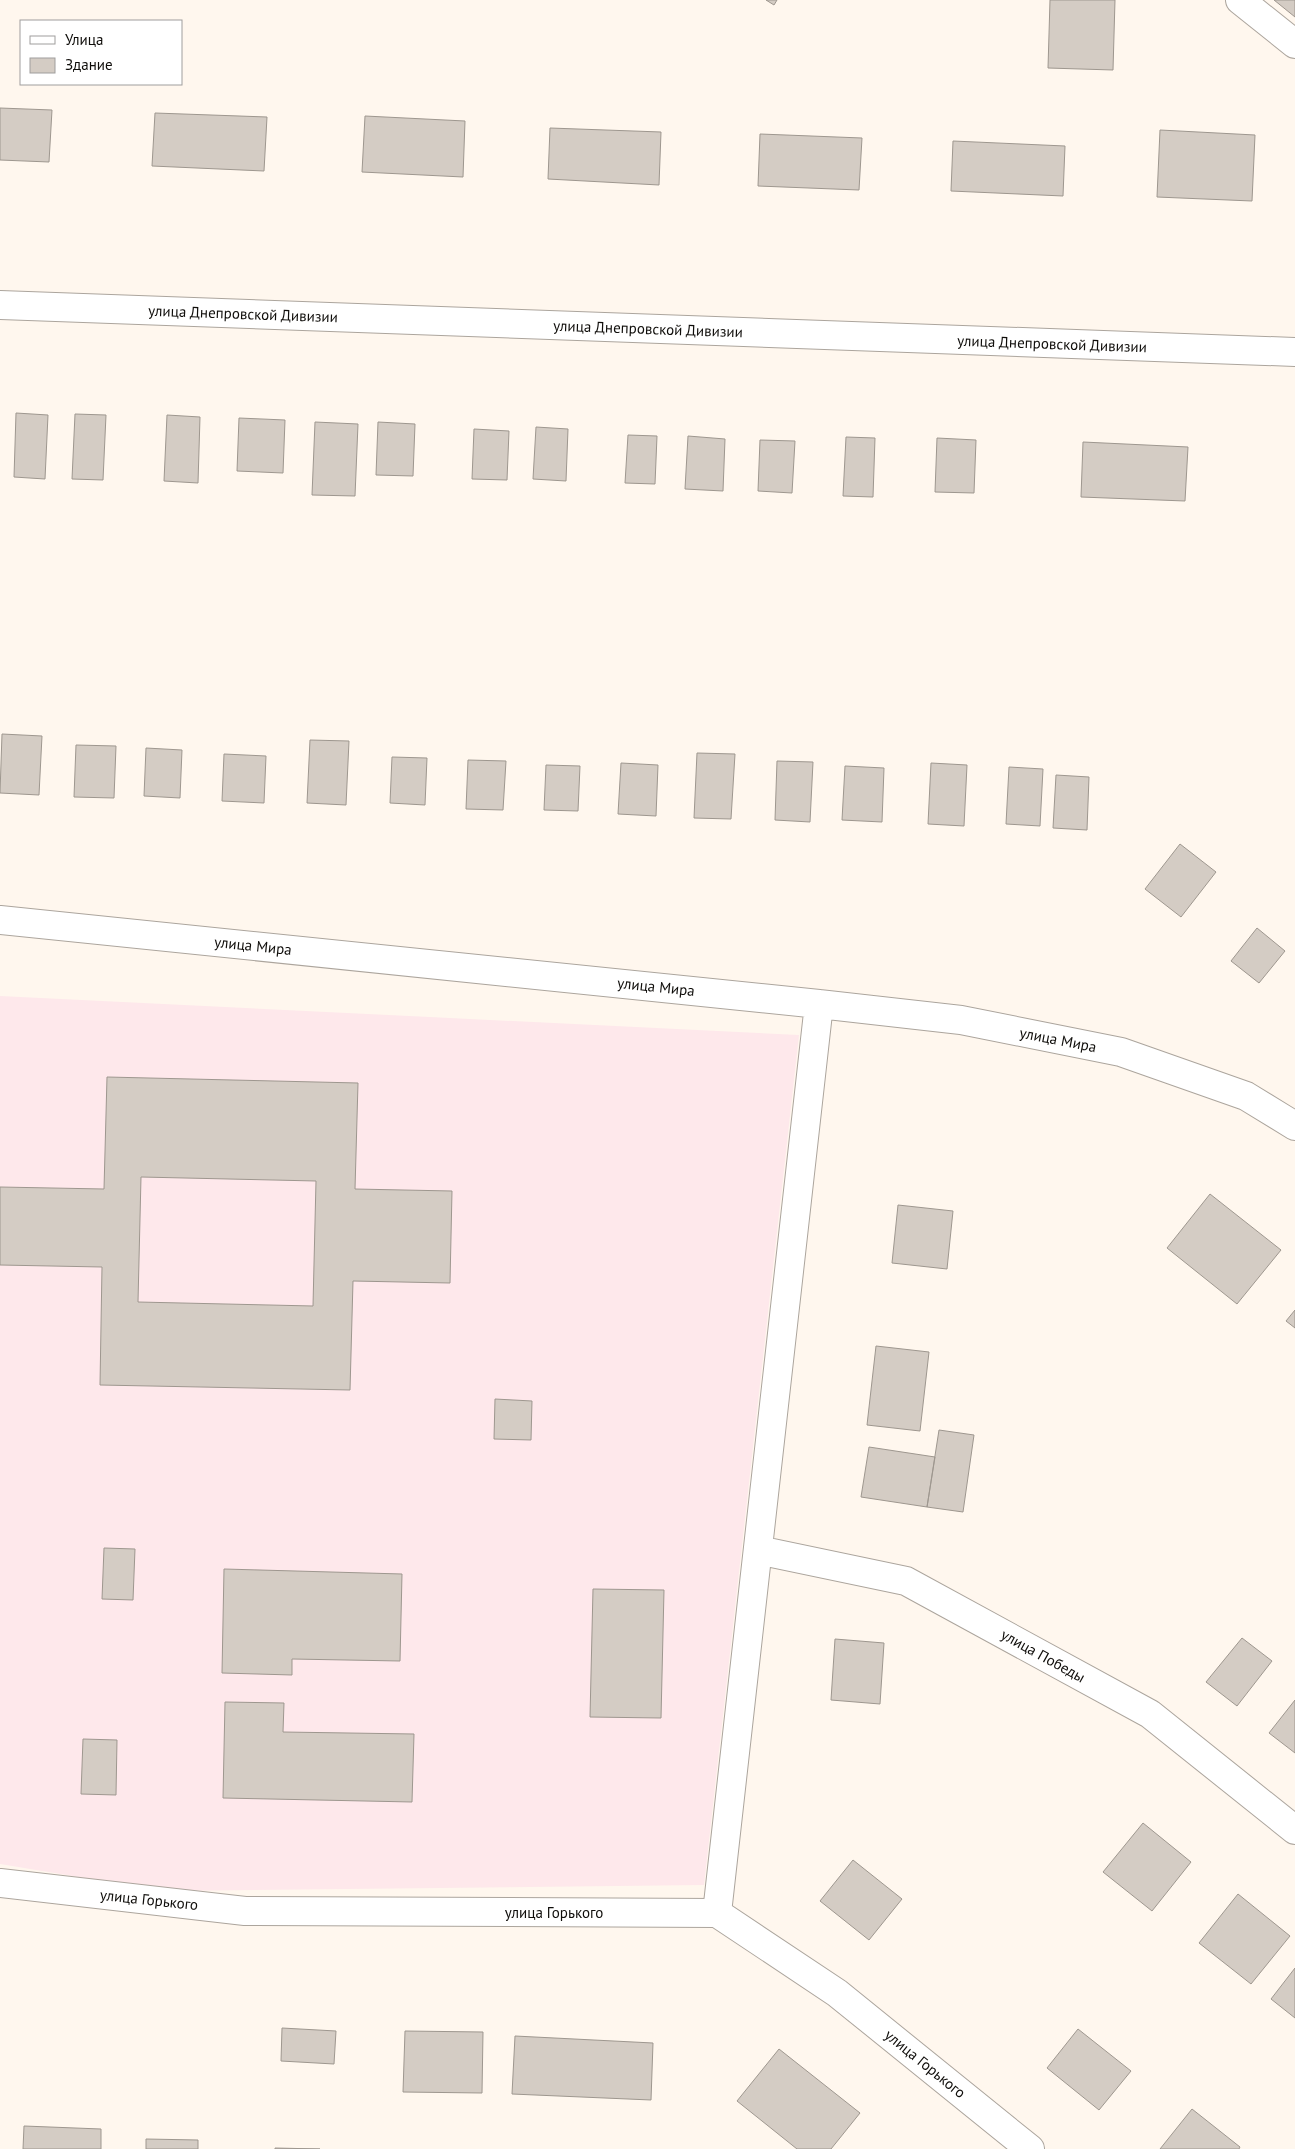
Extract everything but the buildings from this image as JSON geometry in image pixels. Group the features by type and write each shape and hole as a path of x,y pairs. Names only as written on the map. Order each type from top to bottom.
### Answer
{"street":[{"path":"1240,0 1295,44"},
{"name":"улица Днепровской Дивизии","path":"0,305 1295,352"},
{"name":"улица Мира","path":"0,920 961,1020 1121,1052 1246,1096 1295,1126"},
{"path":"716,1913 819,1004"},
{"name":"улица Победы","path":"758,1550 906,1581 1150,1714 1295,1830"},
{"name":"улица Горького","path":"0,1883 245,1911 716,1913 837,1993 1030,2149"}],"shaded area":[{"path":"0,996 799,1035 704,1885 163,1891 0,1864"}]}
